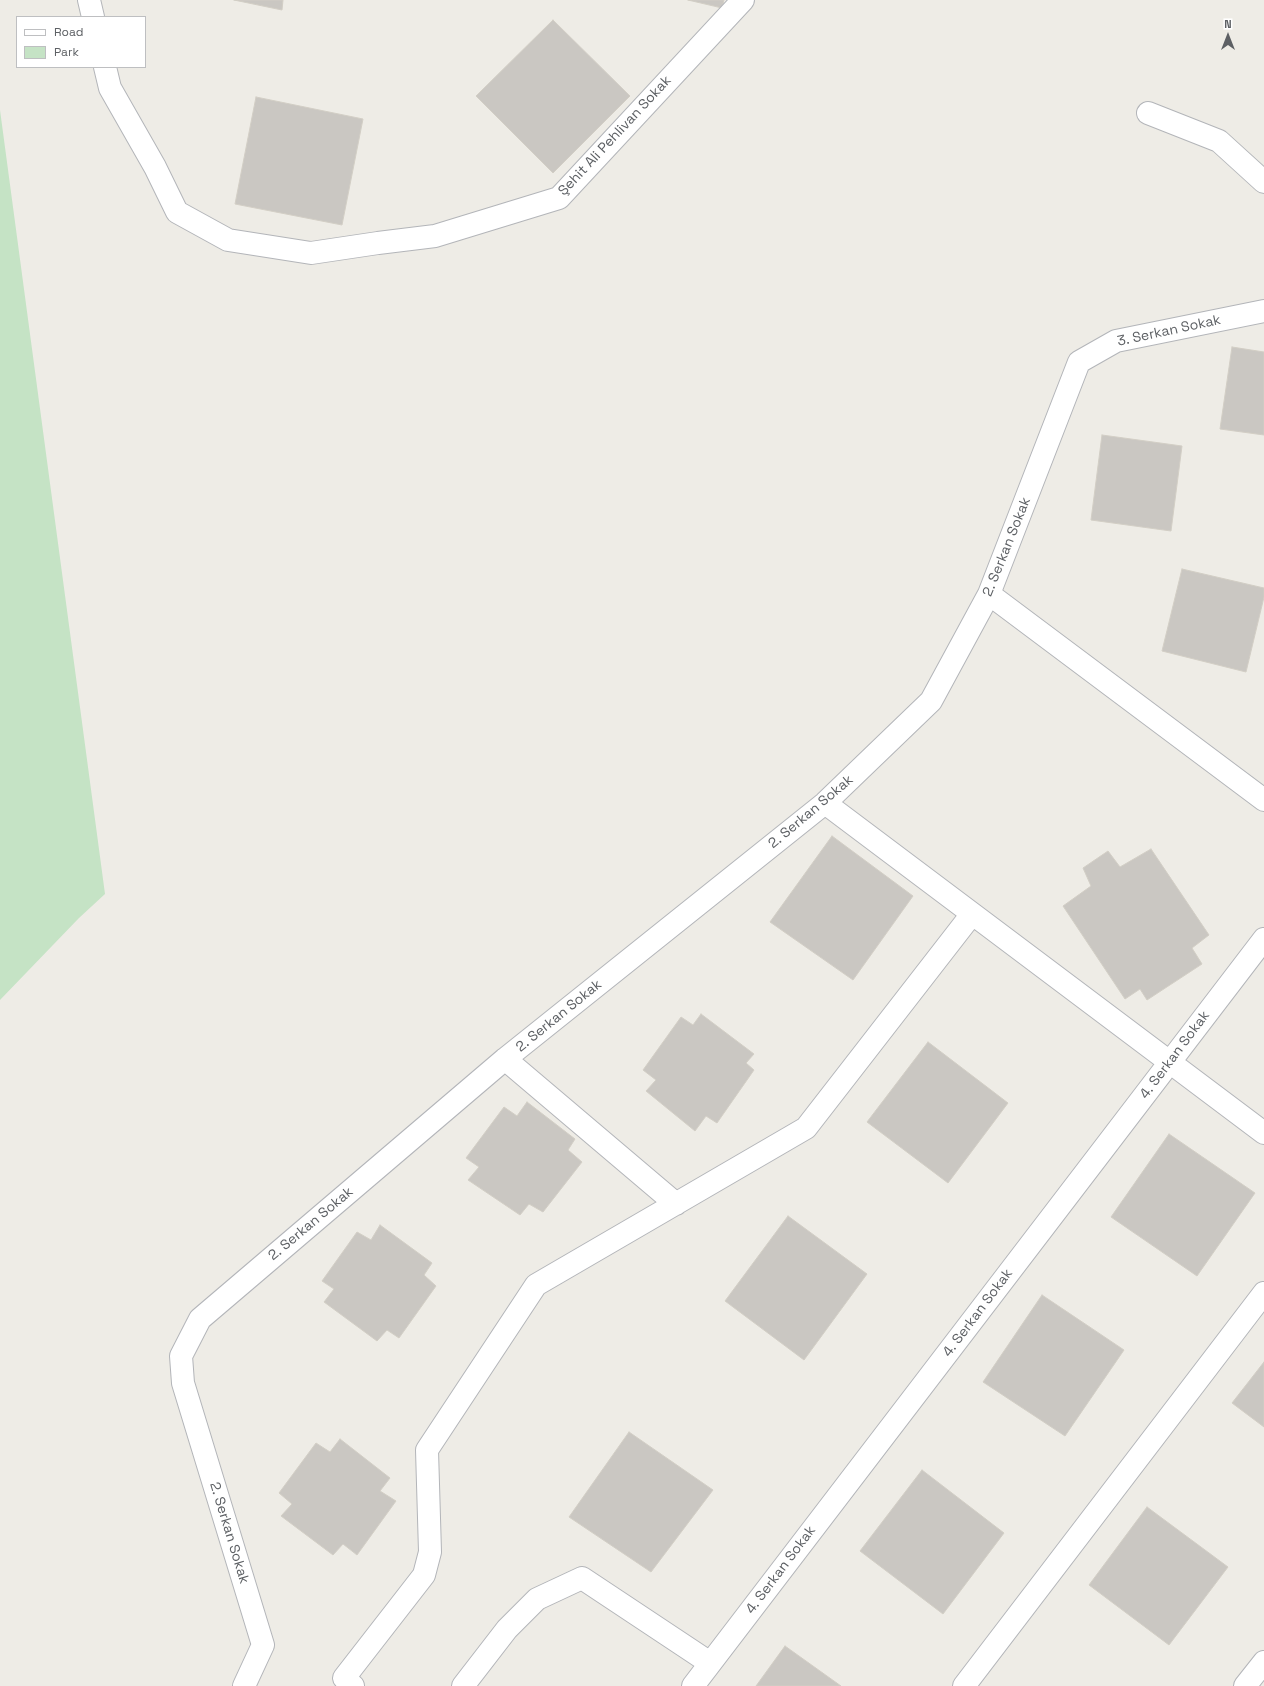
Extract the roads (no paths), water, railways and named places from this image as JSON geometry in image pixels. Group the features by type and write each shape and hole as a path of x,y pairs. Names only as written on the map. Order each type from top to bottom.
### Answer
{"street":[{"path":"89,0 93,16"},
{"name":"Şehit Ali Pehlivan Sokak","path":"105,68 110,88 155,167 178,212 228,240 312,253 378,242 435,236 559,198 742,0"},
{"path":"1148,113 1219,141 1264,182"},
{"name":"3. Serkan Sokak","path":"1079,362 1116,341 1264,311"},
{"name":"2. Serkan Sokak","path":"244,1686 263,1645 183,1382 181,1356 200,1319 505,1059 825,802 931,701 989,594 1079,362"},
{"path":"989,594 1264,800"},
{"path":"825,802 1264,1133"},
{"path":"353,1686 344,1678 424,1575 430,1552 427,1450 536,1285 806,1128 972,914"},
{"name":"4. Serkan Sokak","path":"693,1686 1264,939"},
{"path":"505,1059 676,1204"},
{"path":"964,1686 1264,1293"},
{"path":"463,1686 507,1629 537,1599 582,1578 710,1663"},
{"path":"1245,1686 1264,1662"}]}
